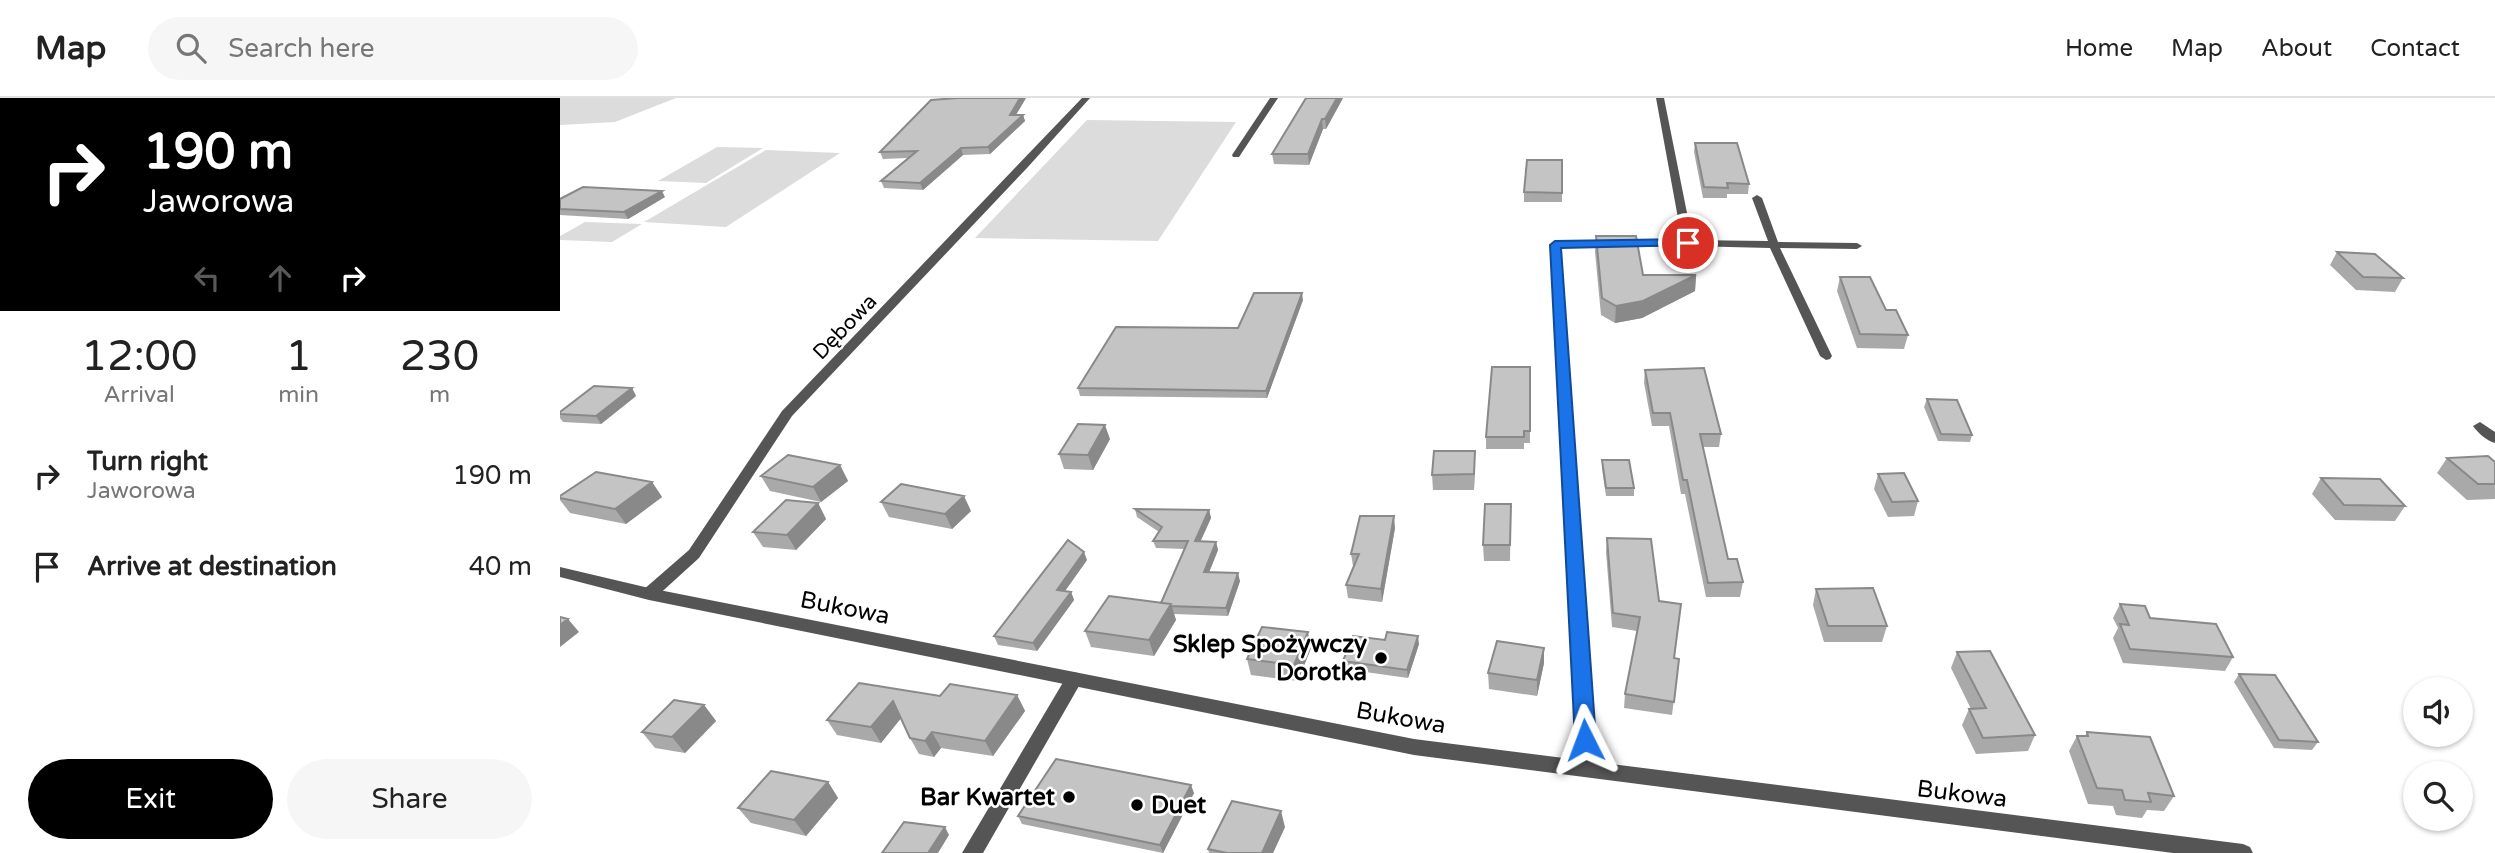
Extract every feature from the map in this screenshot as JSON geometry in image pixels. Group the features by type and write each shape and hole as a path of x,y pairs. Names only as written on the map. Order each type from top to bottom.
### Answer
{"street":[{"name":"Dębowa","path":"649,594 694,554 787,414 1008,184 1086,98"},
{"path":"1236,155 1274,98"},
{"path":"1660,98 1688,243"},
{"path":"1757,198 1774,244 1826,356"},
{"path":"1587,767 1555,245 1688,243 1857,246"},
{"path":"2480,426 2495,439"},
{"name":"Bukowa","path":"560,572 649,594 1414,747 1587,767 2168,849 2244,853"},
{"path":"972,853 1074,679"}],"shaded area":[{"path":"560,98 676,98 615,122 560,125"},
{"path":"1087,120 1236,122 1158,241 975,238"},
{"path":"717,147 763,148 706,183 658,181"},
{"path":"766,150 840,153 726,227 644,222"},
{"path":"585,222 642,224 612,242 560,240 560,236"}],"building":[{"path":"1020,98 1010,115 1023,115 988,147 961,148 920,183 881,181 917,151 880,152 931,100"},
{"path":"1306,98 1337,98 1325,119 1322,119 1308,154 1272,154"},
{"path":"1695,143 1737,143 1749,184 1727,183 1728,188 1704,187"},
{"path":"1527,160 1562,160 1562,193 1524,192"},
{"path":"583,187 662,191 624,212 560,209 560,199"},
{"path":"1596,236 1636,236 1643,275 1696,275 1643,301 1616,306 1602,298"},
{"path":"2337,252 2375,254 2403,278 2363,277"},
{"path":"1840,277 1870,277 1886,310 1896,310 1908,335 1860,334"},
{"path":"1254,293 1302,293 1266,391 1078,388 1116,327 1238,328"},
{"path":"1492,367 1530,367 1530,431 1524,431 1524,437 1486,437"},
{"path":"1704,368 1721,434 1700,434 1728,559 1737,559 1743,582 1708,583 1670,413 1653,413 1645,370"},
{"path":"594,386 632,388 596,416 560,414 560,412"},
{"path":"1927,399 1957,400 1972,435 1941,434"},
{"path":"1078,424 1105,425 1088,455 1059,454"},
{"path":"1434,451 1475,451 1474,474 1432,475"},
{"path":"788,455 840,465 813,487 761,476"},
{"path":"2488,456 2495,462 2495,484 2478,484 2447,458"},
{"path":"1602,460 1629,460 1634,488 1606,488"},
{"path":"596,472 652,482 615,509 560,498"},
{"path":"1904,473 1918,501 1892,502 1878,474"},
{"path":"2321,478 2380,479 2405,506 2344,505"},
{"path":"901,484 964,496 945,514 881,502"},
{"path":"786,500 818,503 787,535 753,532"},
{"path":"1485,504 1511,504 1510,545 1483,545"},
{"path":"1135,509 1209,510 1195,541 1216,542 1204,572 1238,573 1226,608 1170,606 1171,604 1161,603 1188,541 1153,541 1162,527"},
{"path":"1360,516 1394,516 1381,589 1346,585 1359,554 1351,554"},
{"path":"1607,538 1651,539 1659,601 1681,604 1674,658 1679,659 1674,702 1625,694 1640,617 1613,613"},
{"path":"1068,540 1084,552 1057,590 1071,592 1033,643 994,636"},
{"path":"1873,588 1887,626 1828,626 1816,589"},
{"path":"1109,596 1171,604 1149,640 1085,631"},
{"path":"2120,604 2145,606 2150,618 2216,624 2233,657 2130,649 2120,624 2129,625"},
{"path":"560,617 568,619 560,625"},
{"path":"1262,627 1308,632 1294,665 1247,659"},
{"name":"Sklep Spożywczy Dorotka","path":"1387,632 1418,636 1407,670 1343,661 1353,636 1385,640"},
{"path":"1497,641 1544,648 1537,680 1488,673"},
{"path":"1990,651 2035,735 1983,738 1969,709 1986,708 1957,652"},
{"path":"2239,674 2275,675 2318,742 2279,740"},
{"path":"859,683 940,696 950,684 1017,695 985,741 932,732 925,741 910,738 893,701 871,727 827,720"},
{"path":"674,700 704,705 672,737 642,732"},
{"path":"2087,732 2150,737 2174,796 2148,793 2151,802 2125,800 2122,790 2097,788 2077,736 2088,736"},
{"path":"1056,759 1191,785 1160,845 1018,816"},
{"path":"771,771 828,782 794,820 738,808"},
{"path":"1232,801 1281,811 1262,853 1227,853 1208,849"},
{"path":"904,822 945,827 928,853 882,853"}],"place":[{"name":"Sklep Spożywczy Dorotka","path":"1381,658"},
{"name":"Bar Kwartet","path":"1069,797"},
{"name":"Duet","path":"1137,805"}],"route":[{"path":"1585,740 1555,245 1688,243"}]}
